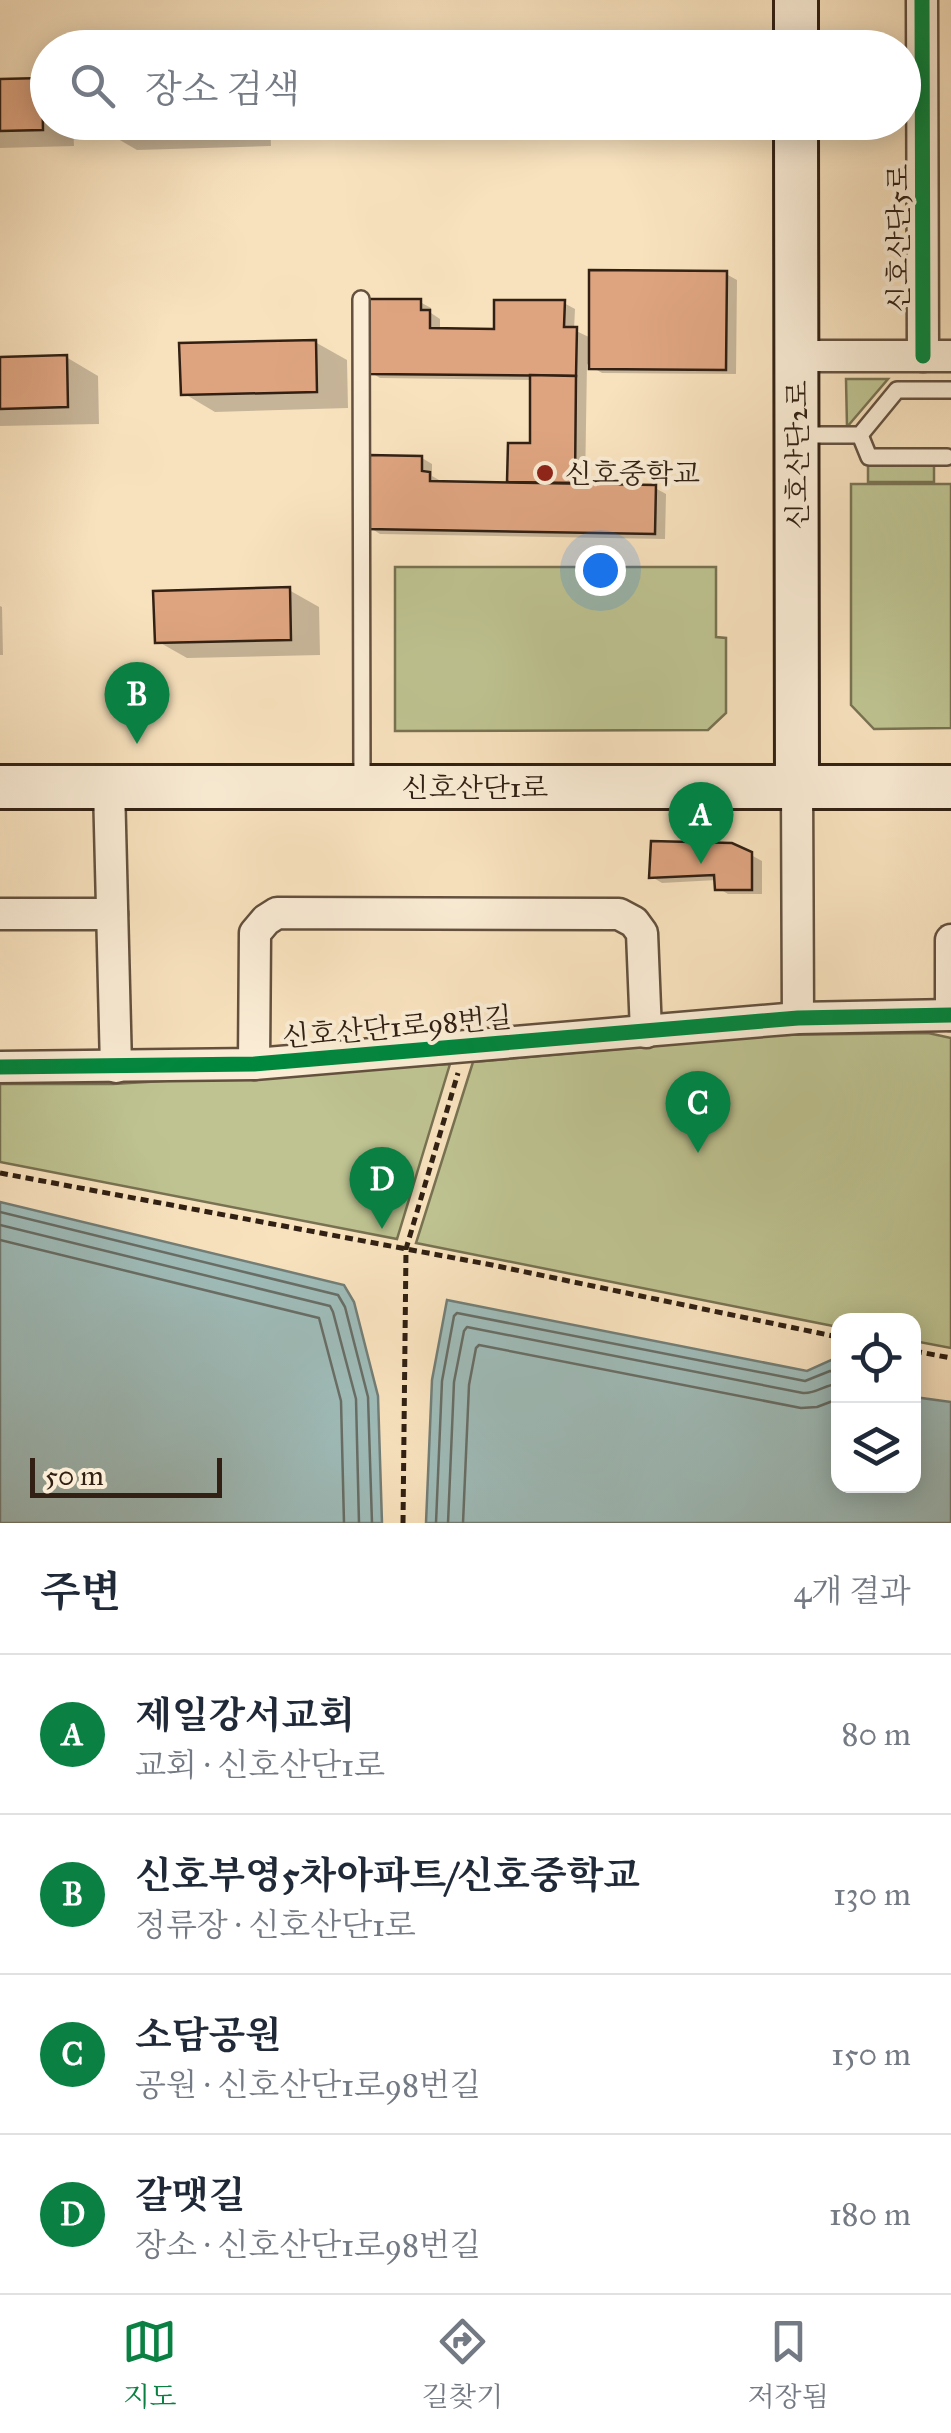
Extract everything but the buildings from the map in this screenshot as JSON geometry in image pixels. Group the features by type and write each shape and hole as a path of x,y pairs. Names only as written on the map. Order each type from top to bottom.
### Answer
{"main road":[{"path":"796,0 796,30"},
{"name":"신호산단2로","path":"796,140 797,787"},
{"name":"신호산단1로","path":"0,787 951,787"}],"street":[{"name":"신호산단5로","path":"922,0 937,356"},
{"path":"796,356 937,356"},
{"path":"109,787 116,1066"},
{"path":"797,787 798,1018"},
{"name":"신호산단1로98번길","path":"254,1064 255,933 277,913 619,914 642,932 646,1032"},
{"path":"0,914 112,914"},
{"path":"951,940 951,1015"},
{"name":"신호산단1로98번길","path":"0,1067 254,1064 798,1018 951,1015"}],"lane":[{"path":"360,298 362,787"},
{"path":"796,436 860,435 897,390 951,390"},
{"path":"860,435 869,457 947,457"}],"path":[{"path":"403,1523 406,1249 466,1046"},
{"path":"0,1173 406,1249 831,1336"},
{"path":"921,1352 951,1358"}],"green space":[{"path":"846,379 888,379 847,427"},
{"path":"868,464 934,464 934,482 868,482"},
{"path":"851,484 951,484 951,728 874,729 851,705"},
{"path":"395,567 716,567 716,637 726,638 726,713 708,730 395,731"},
{"path":"928,1033 951,1038 951,1348 921,1342 921,1313 831,1313 831,1326 416,1243 473,1062 774,1035"},
{"path":"450,1064 397,1239 0,1162 0,1084 113,1084"}],"water":[{"path":"0,1202 344,1285 354,1302 378,1396 382,1523 0,1523"},
{"path":"447,1300 807,1371 831,1360 831,1493 921,1493 921,1398 951,1402 951,1523 426,1523 432,1380"}],"cycle path":[{"path":"922,0 923,356"},
{"path":"0,1067 254,1064 798,1018 951,1015"}],"place":[{"name":"신호중학교","path":"545,473"},
{"name":"신호부영5차아파트/신호중학교","path":"137,744"},
{"name":"제일강서교회","path":"701,864"},
{"name":"소담공원","path":"698,1153"},
{"name":"갈맷길","path":"382,1229"}]}
